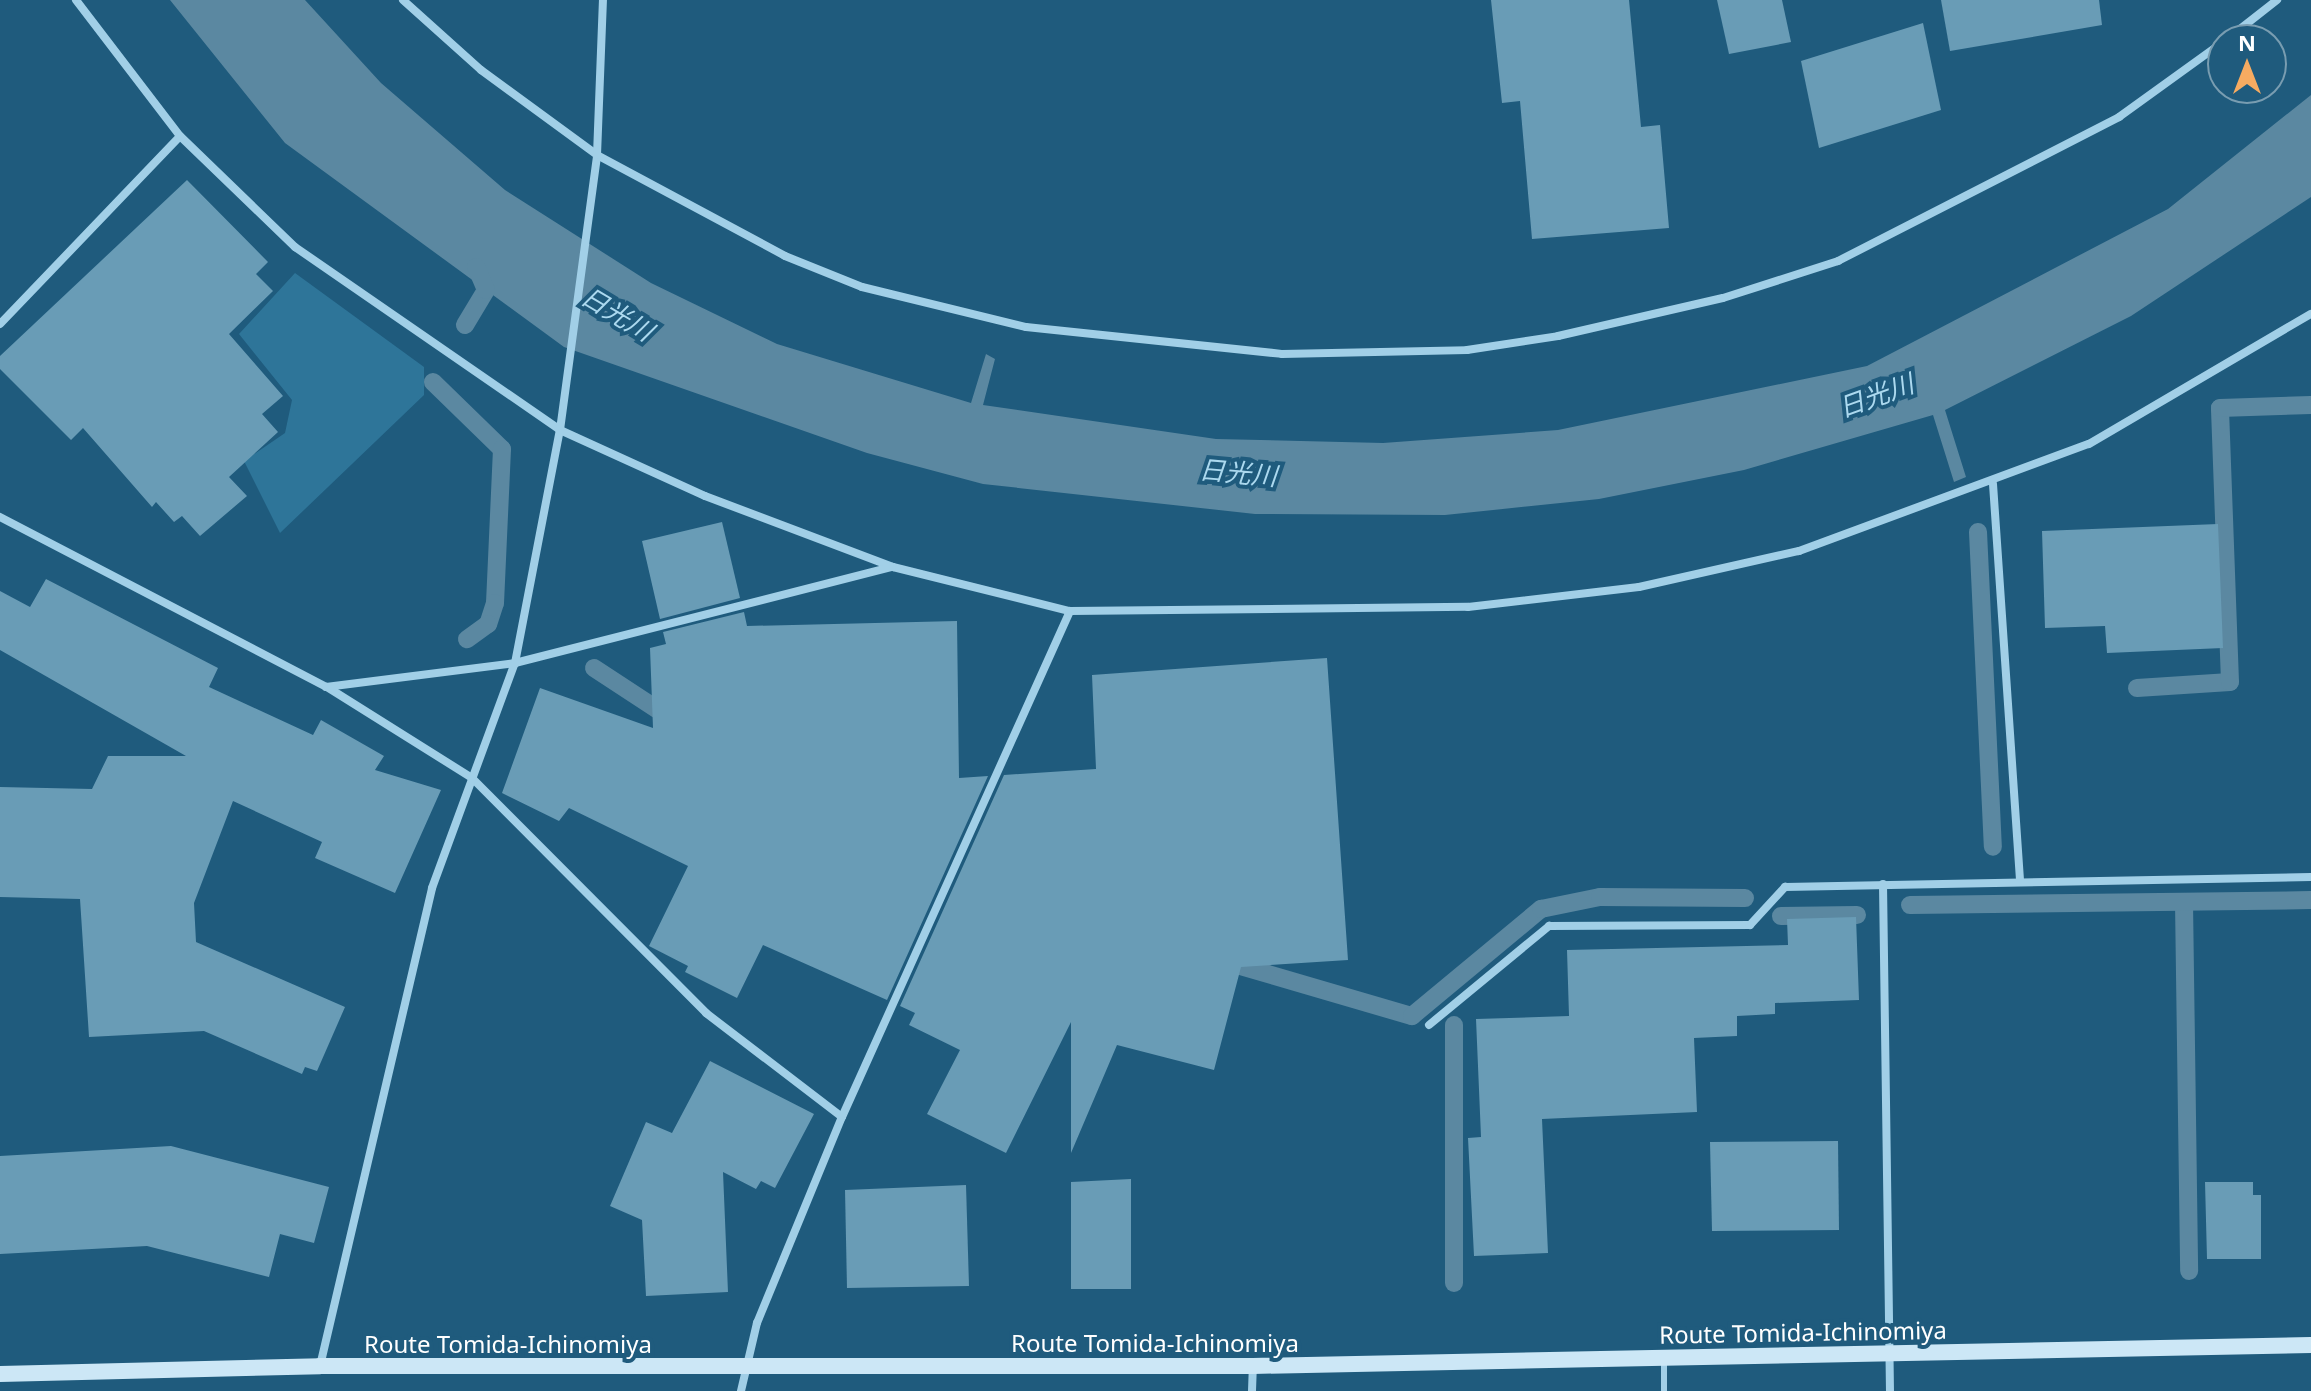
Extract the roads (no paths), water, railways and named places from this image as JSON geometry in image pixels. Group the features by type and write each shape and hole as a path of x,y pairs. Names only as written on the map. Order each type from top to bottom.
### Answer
{"main road":[{"name":"Route Tomida-Ichinomiya","path":"0,1374 320,1366 743,1369 1253,1366 2311,1345"}],"street":[{"path":"76,0 180,136 295,247 560,430 705,496 893,567 1070,611 1468,607 1639,587 1799,551 1993,484 2184,393 2311,314"},
{"path":"403,0 481,70 597,155 785,256 943,309 1200,348 1467,350 1723,298 1838,261 2119,117 2207,53"},
{"path":"320,1366 432,888 515,663 560,430 595,172 603,0"},
{"path":"2246,24 2277,0"},
{"path":"0,324 180,136"},
{"path":"1993,484 2020,882"},
{"path":"0,517 326,687 472,778 706,1013 842,1117"},
{"path":"326,687 515,663 893,567"},
{"path":"741,1391 743,1369 842,1117 1070,611"},
{"path":"1429,1025 1549,926 1750,925 1785,887 2311,877"},
{"path":"1883,884 1890,1391"},
{"path":"1252,1391 1253,1366"}],"lane":[{"path":"1664,1359 1664,1391"}],"water":[{"name":"日光川","path":"170,0 305,0 381,83 505,190 651,283 777,344 971,403 986,354 995,359 983,405 1216,439 1383,443 1558,430 1867,366 2168,209 2311,95 2311,197 2131,316 1945,410 1966,477 1954,482 1933,415 1744,470 1599,499 1445,515 1255,514 983,484 867,453 564,347 285,143"}],"waterway":[{"path":"465,325 486,290 476,267"},
{"path":"433,382 502,449 495,603 488,624 467,639"},
{"path":"2137,688 2230,682 2220,408 2311,405"},
{"path":"1978,532 1993,847"},
{"path":"594,668 672,719"},
{"path":"1220,960 1412,1016 1541,909 1600,897 1745,898"},
{"path":"1910,905 2311,900"},
{"path":"2184,902 2189,1271"},
{"path":"1781,916 1857,915"},
{"path":"1454,1025 1454,1283"}]}
